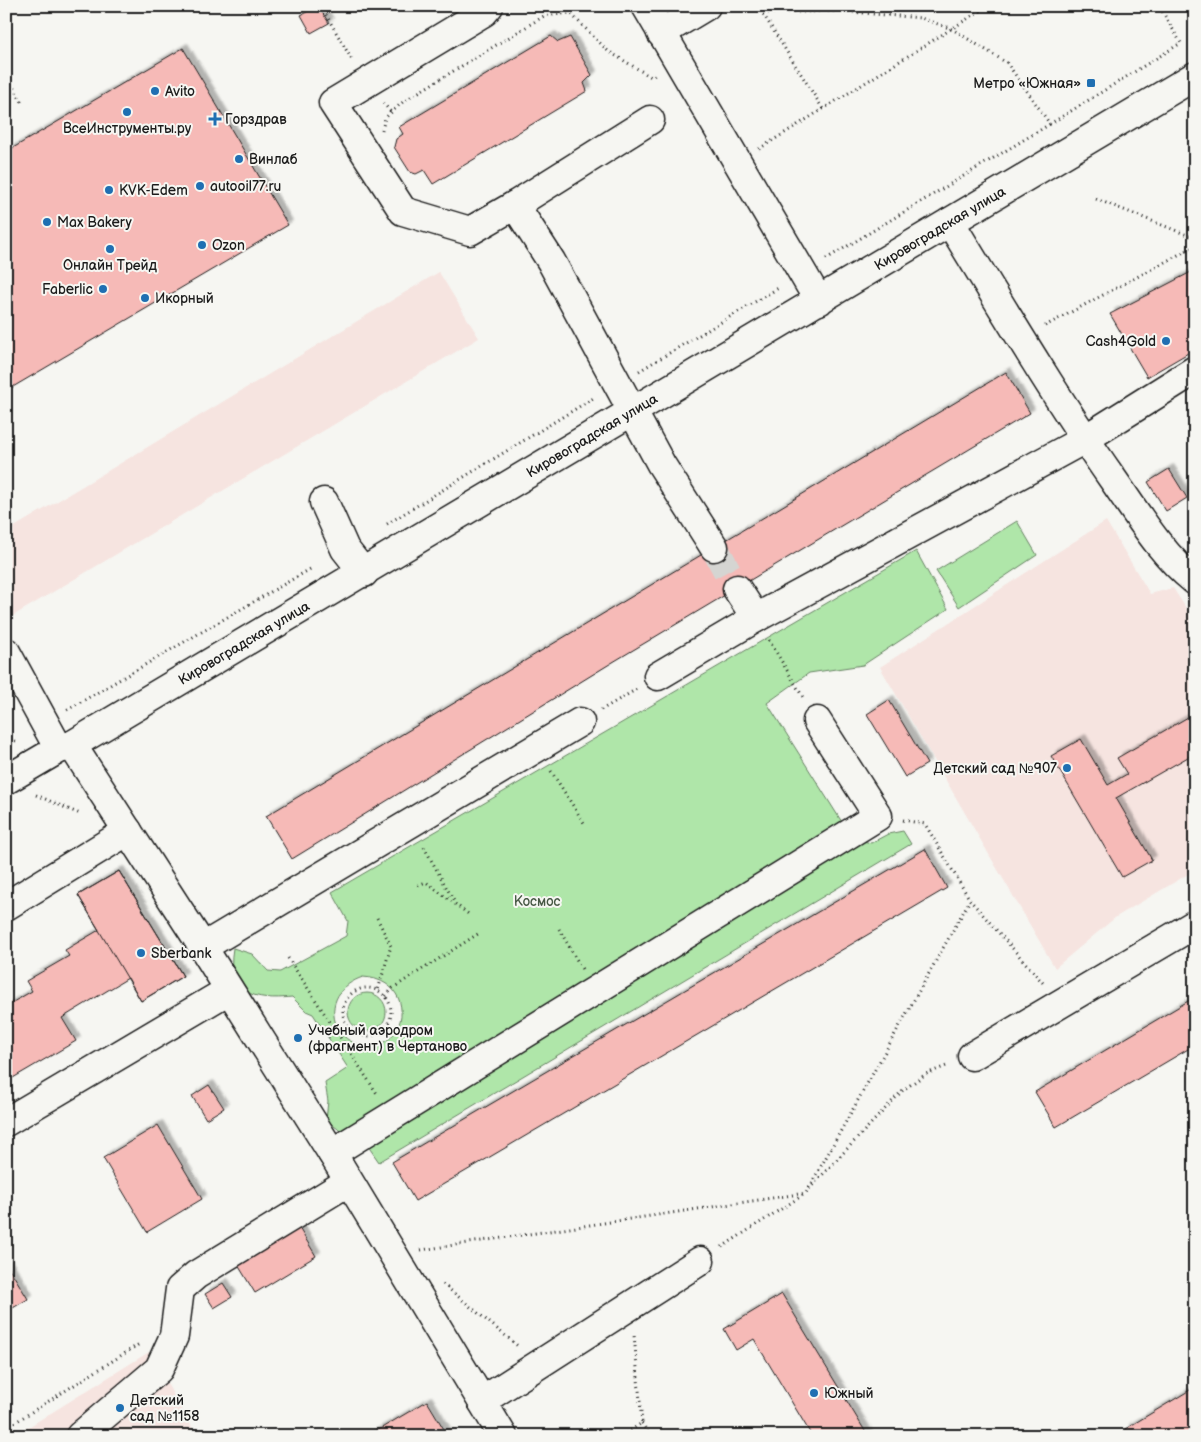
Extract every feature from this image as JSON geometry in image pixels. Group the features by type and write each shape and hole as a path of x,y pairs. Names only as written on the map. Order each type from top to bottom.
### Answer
{"street":[{"path":"489,6 477,16 333,103 403,211 470,232 650,120"},
{"path":"646,6 736,163 819,301"},
{"path":"662,32 706,6"},
{"name":"Кировоградская улица","path":"6,780 364,573 950,222 1189,83 1195,60"},
{"path":"515,205 551,261 661,464 714,547"},
{"path":"950,222 1020,339 1085,439 1164,553 1195,581"},
{"path":"658,676 756,618 1085,439 1195,370"},
{"path":"324,502 345,549 364,573"},
{"path":"737,588 756,618"},
{"path":"6,652 45,724 65,747 128,832 203,947 332,1153 503,1436"},
{"path":"332,1153 878,816 817,721"},
{"path":"203,947 580,722"},
{"path":"6,906 128,832"},
{"path":"972,1056 1195,924"},
{"path":"6,1122 229,990"},
{"path":"80,1436 159,1369 174,1336 174,1322 180,1289 196,1275 348,1182"},
{"path":"482,1401 700,1261"}],"path":[{"path":"758,6 823,110"},
{"path":"736,163 988,6"},
{"path":"379,528 802,274 1181,43 1159,6"},
{"path":"763,13 839,11 921,18 952,29 1008,64 1050,124"},
{"path":"381,135 385,118 404,101 544,16 570,13 608,52 651,77"},
{"path":"6,75 22,102"},
{"path":"1096,200 1195,238"},
{"path":"1020,339 1195,246"},
{"path":"45,724 345,549"},
{"path":"756,618 817,721"},
{"path":"580,722 658,676"},
{"path":"537,748 584,824"},
{"path":"36,795 80,814"},
{"path":"878,816 925,824 970,900 1061,1004"},
{"path":"411,824 455,903"},
{"path":"418,885 426,882 471,916"},
{"path":"806,1193 970,900"},
{"path":"377,918 391,946 378,990"},
{"path":"558,929 595,991"},
{"path":"386,996 393,988 481,932"},
{"path":"288,958 338,1030 392,1116"},
{"path":"362,988 378,990 386,996 391,1008 390,1022 385,1028 374,1035 366,1036 353,1032 348,1027 343,1011 348,996 362,988"},
{"path":"328,1037 338,1030 348,1027"},
{"path":"700,1261 806,1193 903,1090 926,1074"},
{"path":"392,1254 806,1193"},
{"path":"443,1283 540,1364"},
{"path":"631,1305 642,1424 650,1436"},
{"path":"6,1428 174,1322"},
{"path":"622,1436 642,1424"}],"shaded area":[{"path":"439,272 479,338 6,620 6,532"},
{"name":"Детский сад №907","path":"1106,521 1150,594 1173,588 1195,622 1195,870 1116,917 1055,968 880,667"},
{"name":"Детский сад №1158","path":"149,1352 197,1436 14,1436"}],"green space":[{"path":"1017,521 1037,555 959,607 936,571"},
{"name":"Космос","path":"916,551 948,609 863,665 809,673 767,703 852,838 871,843 888,834 903,831 911,844 379,1162 361,1136 342,1132 326,1120 328,1101 325,1083 348,1068 313,1014 306,1011 292,997 266,998 246,991 238,985 234,976 232,963 233,948 252,954 268,971 280,972 346,936 348,921 332,892","holes":["363,977 381,981 393,990 400,1002 401,1016 397,1028 389,1039 377,1045 354,1043 347,1039 337,1027 334,1018 335,1002 342,990 355,980"]},
{"path":"367,993 380,999 386,1012 380,1025 367,1031 354,1025 348,1012 354,999"}],"building":[{"path":"318,6 329,23 311,33 301,15"},
{"path":"551,36 558,42 570,37 592,75 584,83 587,91 433,184 424,170 416,174 410,172 394,147 396,139 403,134 399,127"},
{"path":"183,48 288,225 6,391 6,152"},
{"path":"1195,270 1195,349 1147,377 1110,314"},
{"path":"1006,372 1030,413 613,662 292,859 266,816"},
{"path":"1169,469 1187,498 1166,511 1148,482"},
{"path":"889,700 927,764 905,777 867,714"},
{"path":"1195,713 1195,753 1116,798 1152,860 1122,877 1051,756 1081,739 1108,785 1127,774 1117,758"},
{"path":"925,849 947,888 415,1201 392,1162"},
{"name":"Sberbank","path":"119,871 183,976 141,1001 78,895"},
{"path":"119,871 183,976 141,1001 128,978 62,1018 76,1041 6,1082 6,1006 32,991 26,981 69,956 65,950 99,930 78,895"},
{"path":"1195,997 1195,1045 1056,1127 1035,1092"},
{"path":"209,1085 224,1108 206,1119 192,1096"},
{"path":"158,1125 202,1199 147,1232 103,1158"},
{"path":"299,1228 316,1256 255,1293 238,1265"},
{"path":"6,1263 28,1299 6,1312"},
{"path":"223,1283 232,1297 214,1308 205,1294"},
{"name":"Южный","path":"782,1294 868,1436 812,1436 754,1339 736,1350 724,1329"},
{"path":"1195,1387 1195,1436 1129,1436 1125,1429"},
{"path":"427,1401 448,1436 368,1436"}],"tunnel":[{"path":"714,547 737,589"}],"place":[{"name":"Метро «Южная»","path":"1091,83"},
{"name":"Avito","path":"155,91"},
{"name":"ВсеИнструменты.ру","path":"127,112"},
{"name":"Горздрав","path":"215,119"},
{"name":"Винлаб","path":"239,159"},
{"name":"autooil77.ru","path":"200,186"},
{"name":"KVK-Edem","path":"109,190"},
{"name":"Max Bakery","path":"47,222"},
{"name":"Ozon","path":"202,245"},
{"name":"Онлайн Трейд","path":"110,249"},
{"name":"Faberlic","path":"103,289"},
{"name":"Икорный","path":"145,298"},
{"name":"Cash4Gold","path":"1166,341"},
{"name":"Детский сад №907","path":"1067,768"},
{"name":"Sberbank","path":"141,953"},
{"name":"Учебный аэродром (фрагмент) в Чертаново","path":"298,1038"},
{"name":"Южный","path":"814,1393"},
{"name":"Детский сад №1158","path":"120,1408"}]}
